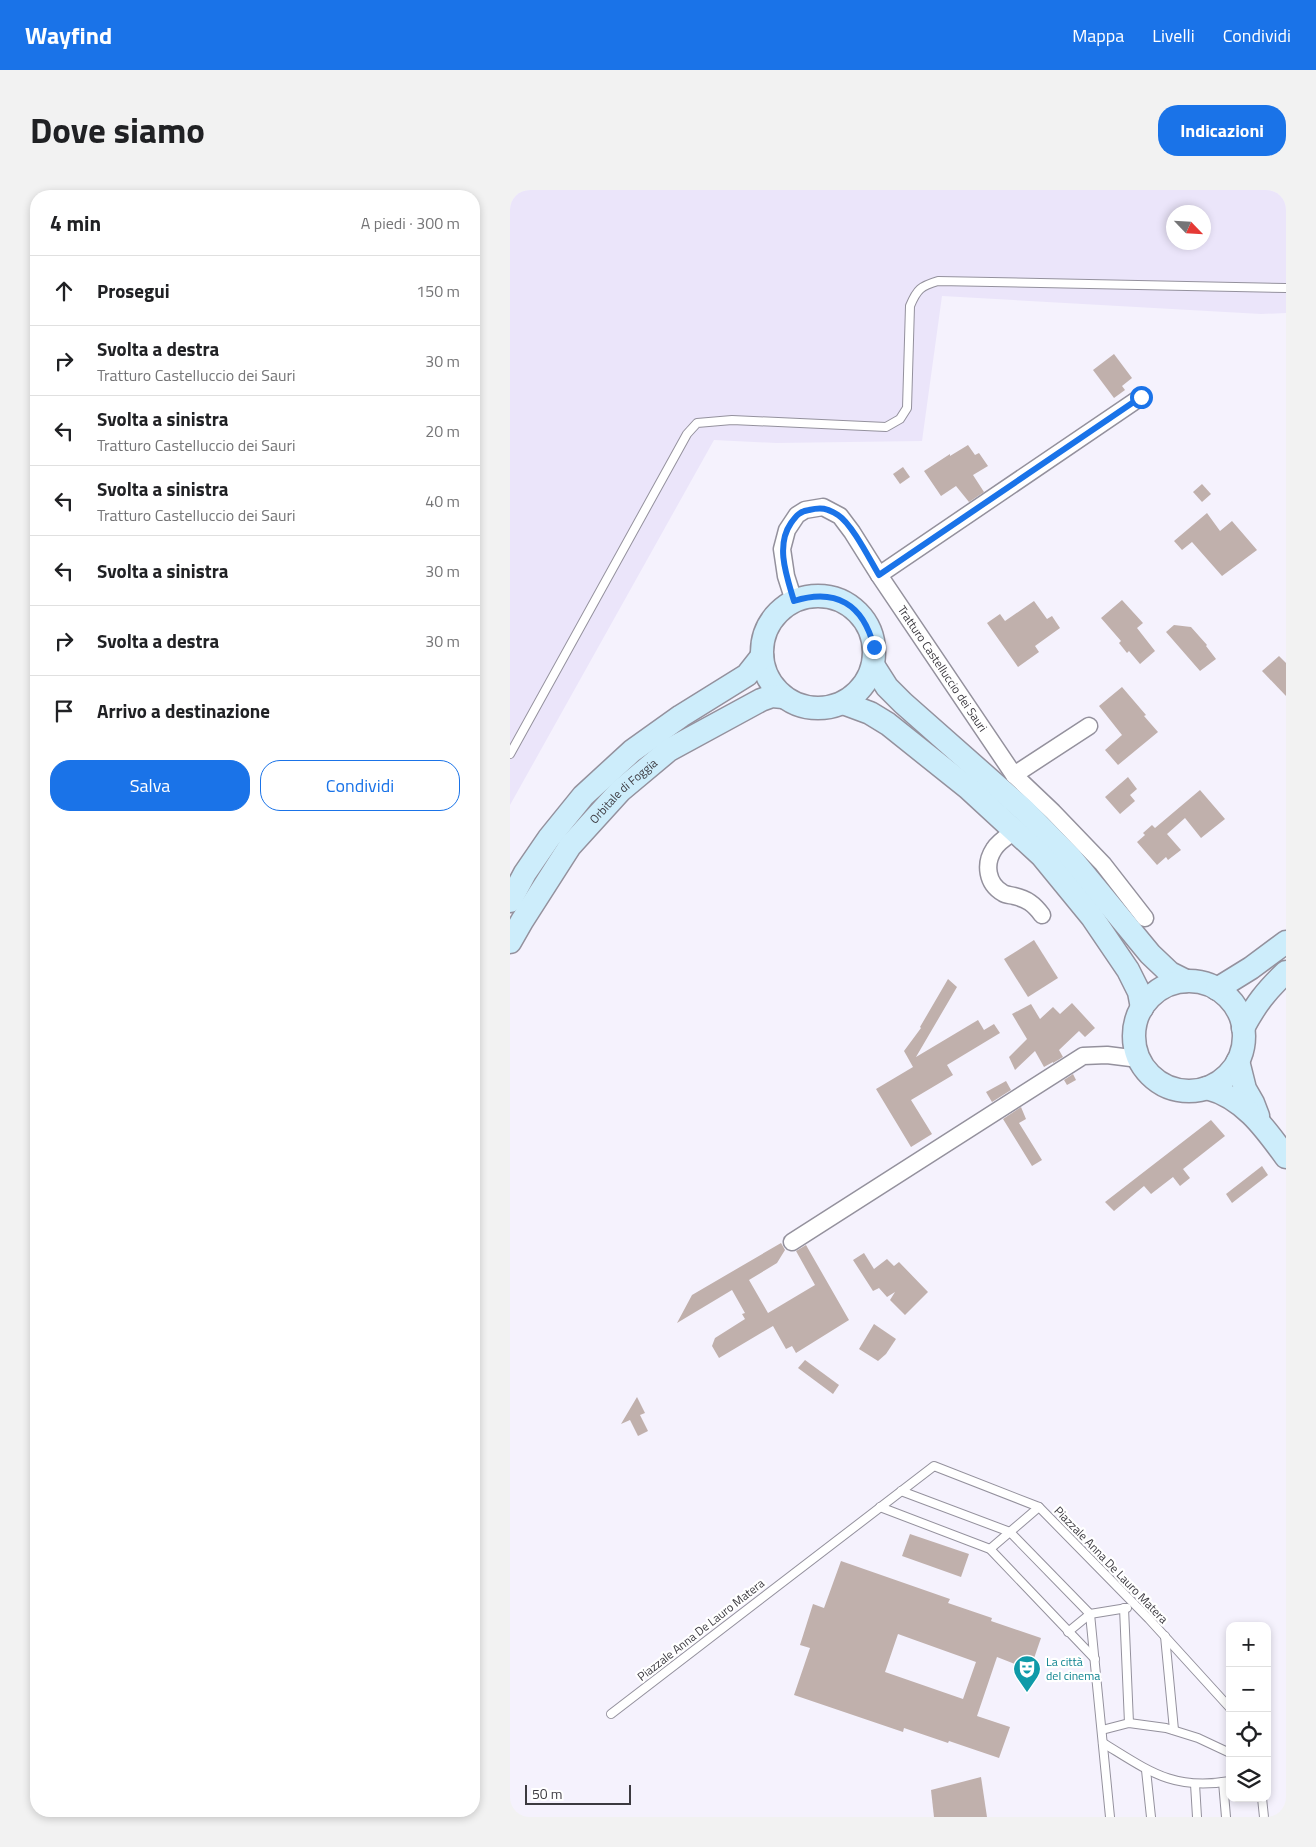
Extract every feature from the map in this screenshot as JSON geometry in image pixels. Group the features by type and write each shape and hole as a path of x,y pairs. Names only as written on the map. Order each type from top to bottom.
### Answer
{"main road":[{"path":"811,596 829,597 846,603 860,614 870,629 874,647 873,665 867,679 858,691 843,703 831,707 814,708 798,705 783,697 772,685 765,671 762,656 763,639 769,624 780,611 794,601 811,596"},
{"name":"Orbitale di Foggia","path":"510,901 525,873 549,838 583,796 632,751 681,716 747,674 762,656"},
{"path":"873,665 887,687 903,703 1024,810 1071,858 1150,954 1170,974 1186,981 1202,983 1217,989 1230,999 1238,1012 1243,1028 1243,1045 1238,1061 1225,1077 1207,1088 1195,1091 1182,1091 1165,1086 1146,1071 1139,1059 1135,1046 1136,1020 1142,1008 1160,989 1186,981"},
{"name":"Orbitale di Foggia","path":"510,942 570,846 620,791 669,750 761,700 772,696 783,697"},
{"path":"843,703 870,713 888,724 968,788 1042,856 1092,917 1128,970 1138,992 1142,1008"},
{"path":"1217,989 1251,968 1286,942"},
{"path":"1243,1028 1264,993 1286,972"},
{"path":"1238,1061 1245,1089 1260,1122"},
{"path":"1207,1088 1228,1096 1260,1122 1286,1157"}],"street":[{"path":"879,575 1141,397"},
{"name":"Tratturo Castelluccio dei Sauri","path":"794,601 786,576 782,549 786,530 796,515 805,510 823,507 840,516 852,532 1014,775 1054,812 1103,864 1145,918"},
{"path":"1014,775 1089,726"},
{"path":"1015,832 994,849 988,863 989,877 996,888 1004,894 1027,899 1042,915"},
{"path":"792,1242 1083,1056 1107,1055 1139,1059"}],"lane":[{"path":"510,754 687,434 697,423 723,421 886,427 900,419 907,408 910,306 916,292 925,284 938,281 1286,288"},
{"name":"Piazzale Anna De Lauro Matera","path":"611,1714 934,1466 1039,1507 1165,1636 1226,1704"},
{"path":"901,1491 1010,1532 1090,1614 1110,1817"},
{"path":"880,1507 990,1549 1095,1659"},
{"path":"990,1549 1039,1507"},
{"path":"1068,1632 1090,1614 1136,1606"},
{"path":"1124,1608 1130,1723"},
{"path":"1165,1636 1174,1730"},
{"path":"1102,1730 1130,1723 1174,1730 1198,1738 1226,1751"},
{"path":"1103,1743 1146,1770 1176,1782 1194,1784 1226,1781"},
{"path":"1146,1770 1151,1817"},
{"path":"1194,1784 1197,1817"},
{"path":"1226,1802 1226,1817"},
{"path":"1262,1802 1264,1817"}],"shaded area":[{"path":"510,190 1286,190 1286,313 1261,314 942,296 922,441 776,443 714,440 510,805"}],"building":[{"path":"1114,354 1132,378 1122,386 1125,390 1114,398 1093,370"},
{"path":"968,445 975,455 979,453 988,466 973,475 984,492 969,502 956,486 941,496 924,471"},
{"path":"903,467 910,477 900,484 893,474"},
{"path":"1202,484 1211,494 1202,502 1193,492"},
{"path":"1207,513 1220,531 1232,521 1257,550 1222,576 1192,542 1182,550 1174,541"},
{"path":"1122,600 1143,623 1137,628 1155,651 1140,664 1129,651 1127,653 1119,643 1121,641 1101,618"},
{"path":"1034,601 1047,619 1052,616 1060,628 1035,646 1039,652 1018,667 987,623 1000,614 1005,621"},
{"path":"1174,625 1191,627 1207,645 1216,659 1200,671 1166,632"},
{"path":"1279,656 1286,663 1286,696 1262,671"},
{"path":"1122,687 1158,732 1118,765 1105,750 1122,735 1099,706"},
{"path":"1128,777 1137,789 1130,795 1135,801 1120,814 1105,797"},
{"path":"1200,790 1225,819 1201,838 1185,818 1167,834 1181,850 1168,860 1166,857 1157,865 1137,842 1152,825 1155,828"},
{"path":"1034,940 1058,978 1028,997 1004,959"},
{"path":"948,979 957,987 916,1057 978,1020 984,1030 994,1024 1000,1033 947,1065 953,1075 911,1100 932,1134 911,1147 876,1089 913,1067 904,1051 921,1028"},
{"path":"1072,1003 1095,1028 1085,1037 1079,1031 1059,1050 1063,1057 1053,1063 1044,1067 1035,1051 1015,1070 1009,1057 1027,1039 1012,1014 1031,1004 1040,1019 1053,1007 1060,1014"},
{"path":"1073,1074 1076,1080 1067,1085 1064,1080"},
{"path":"1006,1081 1011,1090 992,1102 986,1092"},
{"path":"1021,1107 1026,1119 1019,1123 1042,1160 1032,1166 1003,1119"},
{"path":"1211,1120 1225,1136 1183,1169 1190,1178 1180,1186 1173,1177 1151,1194 1144,1186 1114,1211 1105,1202"},
{"path":"1262,1166 1268,1175 1232,1203 1226,1194"},
{"path":"781,1243 785,1250 777,1263 749,1280 768,1313 815,1285 796,1251 806,1245 849,1320 796,1353 792,1346 786,1349 773,1326 719,1358 712,1346 715,1338 745,1319 742,1314 745,1313 732,1290 677,1323 692,1295"},
{"path":"864,1253 874,1269 887,1259 894,1266 899,1262 928,1292 905,1315 890,1300 895,1292 887,1297 879,1288 873,1291 853,1260"},
{"path":"874,1324 896,1339 886,1354 878,1361 859,1349"},
{"path":"805,1360 839,1385 833,1394 798,1368"},
{"path":"637,1397 645,1413 640,1415 648,1431 638,1436 630,1420 621,1424"},
{"path":"910,1534 969,1554 961,1577 902,1556"},
{"path":"841,1561 950,1599 948,1603 992,1618 991,1621 1041,1638 1030,1670 997,1657 977,1716 1010,1727 999,1758 904,1728 903,1732 794,1695 810,1648 800,1645 813,1604 824,1608","holes":["898,1634 976,1662 963,1699 885,1672"]},
{"path":"981,1777 987,1817 934,1817 931,1790"}],"place":[{"name":"La città del cinema","path":"1027,1693"}],"route":[{"path":"874,647 870,629 860,614 846,603 829,597 811,596 794,601 786,576 782,549 786,530 796,515 805,510 823,507 840,516 879,575 1141,397"}]}
